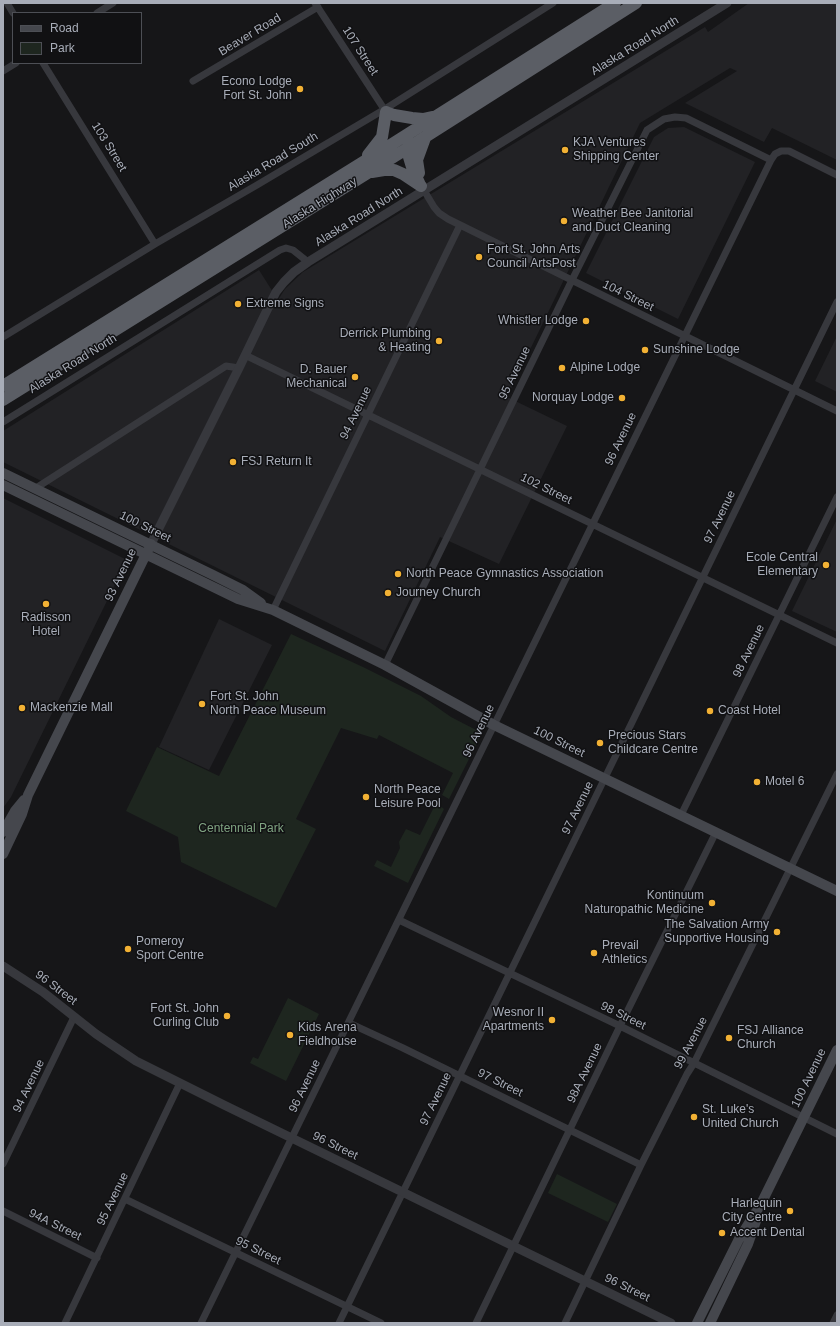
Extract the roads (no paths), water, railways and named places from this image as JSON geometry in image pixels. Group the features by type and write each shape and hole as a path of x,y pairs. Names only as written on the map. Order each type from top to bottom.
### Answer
{"highway":[{"name":"Alaska Highway","path":"3,400 364,168 392,144 615,3"},
{"name":"Alaska Highway","path":"3,386 364,168 385,162 425,138 636,3"},
{"path":"386,110 394,115 412,118 423,119 439,115"},
{"path":"385,162 392,144 386,110"},
{"path":"386,110 382,137 364,168 394,170 403,174 422,188"},
{"path":"411,132 408,148 412,167 422,188"},
{"path":"422,188 417,160 425,138"}],"main road":[{"name":"100 Street","path":"3,473 91,514 243,590 273,610 385,665 494,725 837,891"},
{"name":"100 Street","path":"3,485 238,599 273,610"},
{"path":"50,508 61,506 73,512 91,514"},
{"name":"93 Avenue","path":"3,854 22,814 28,795 151,544"},
{"name":"93 Avenue","path":"3,832 15,811 28,795"},
{"name":"100 Avenue","path":"697,1323 739,1239 761,1204 837,1050"},
{"name":"100 Avenue","path":"710,1323 748,1244 761,1204"}],"street":[{"path":"7,3 12,12"},
{"path":"99,12 113,3"},
{"name":"Alaska Road South","path":"3,337 155,244 386,110 553,3"},
{"name":"Alaska Road North","path":"3,422 280,250 286,248 292,250 308,262 422,188 727,3"},
{"name":"107 Street","path":"316,5 386,110"},
{"name":"Beaver Road","path":"193,81 316,5"},
{"path":"3,71 14,64"},
{"name":"103 Street","path":"44,64 155,244"},
{"name":"95 Avenue","path":"385,665 572,280 647,130 664,119 675,117 686,118 771,160"},
{"name":"96 Avenue","path":"201,1323 771,160 775,154 781,150 789,151 837,175"},
{"name":"104 Street","path":"422,188 439,213 460,225 837,412"},
{"name":"94 Avenue","path":"273,610 460,225"},
{"name":"93 Avenue","path":"151,544 276,292 294,272 308,262"},
{"name":"97 Avenue","path":"339,1323 837,302"},
{"name":"102 Street","path":"245,355 837,643"},
{"path":"36,488 226,366 239,368"},
{"name":"98 Avenue","path":"681,815 837,497"},
{"name":"99 Avenue","path":"565,1323 641,1165 694,1063 837,774"},
{"name":"98A Avenue","path":"476,1323 716,832"},
{"name":"98 Street","path":"399,920 620,1026 837,1134"},
{"name":"96 Street","path":"3,966 38,988 96,1034 126,1055 180,1084 671,1323"},
{"name":"94 Avenue","path":"3,1164 74,1017"},
{"name":"97 Street","path":"349,1023 459,1075 641,1165"},
{"name":"95 Avenue","path":"65,1323 180,1084"},
{"name":"95 Street","path":"125,1199 381,1323"},
{"name":"94A Street","path":"3,1211 97,1258"},
{"path":"833,1323 837,1315"}],"place":[{"name":"Econo Lodge Fort St. John","path":"300,89"},
{"name":"KJA Ventures Shipping Center","path":"565,150"},
{"name":"Weather Bee Janitorial and Duct Cleaning","path":"564,221"},
{"name":"Fort St. John Arts Council ArtsPost","path":"479,257"},
{"name":"Extreme Signs","path":"238,304"},
{"name":"Whistler Lodge","path":"586,321"},
{"name":"Derrick Plumbing & Heating","path":"439,341"},
{"name":"Sunshine Lodge","path":"645,350"},
{"name":"Alpine Lodge","path":"562,368"},
{"name":"D. Bauer Mechanical","path":"355,377"},
{"name":"Norquay Lodge","path":"622,398"},
{"name":"FSJ Return It","path":"233,462"},
{"name":"Ecole Central Elementary","path":"826,565"},
{"name":"North Peace Gymnastics Association","path":"398,574"},
{"name":"Journey Church","path":"388,593"},
{"name":"Radisson Hotel","path":"46,604"},
{"name":"Fort St. John North Peace Museum","path":"202,704"},
{"name":"Mackenzie Mall","path":"22,708"},
{"name":"Coast Hotel","path":"710,711"},
{"name":"Precious Stars Childcare Centre","path":"600,743"},
{"name":"Motel 6","path":"757,782"},
{"name":"North Peace Leisure Pool","path":"366,797"},
{"name":"Kontinuum Naturopathic Medicine","path":"712,903"},
{"name":"The Salvation Army Supportive Housing","path":"777,932"},
{"name":"Pomeroy Sport Centre","path":"128,949"},
{"name":"Prevail Athletics","path":"594,953"},
{"name":"Fort St. John Curling Club","path":"227,1016"},
{"name":"Wesnor II Apartments","path":"552,1020"},
{"name":"Kids Arena Fieldhouse","path":"290,1035"},
{"name":"FSJ Alliance Church","path":"729,1038"},
{"name":"St. Luke's United Church","path":"694,1117"},
{"name":"Harlequin City Centre","path":"790,1211"},
{"name":"Accent Dental","path":"722,1233"}],"park label":[{"name":"Centennial Park","path":"241,829"}]}
